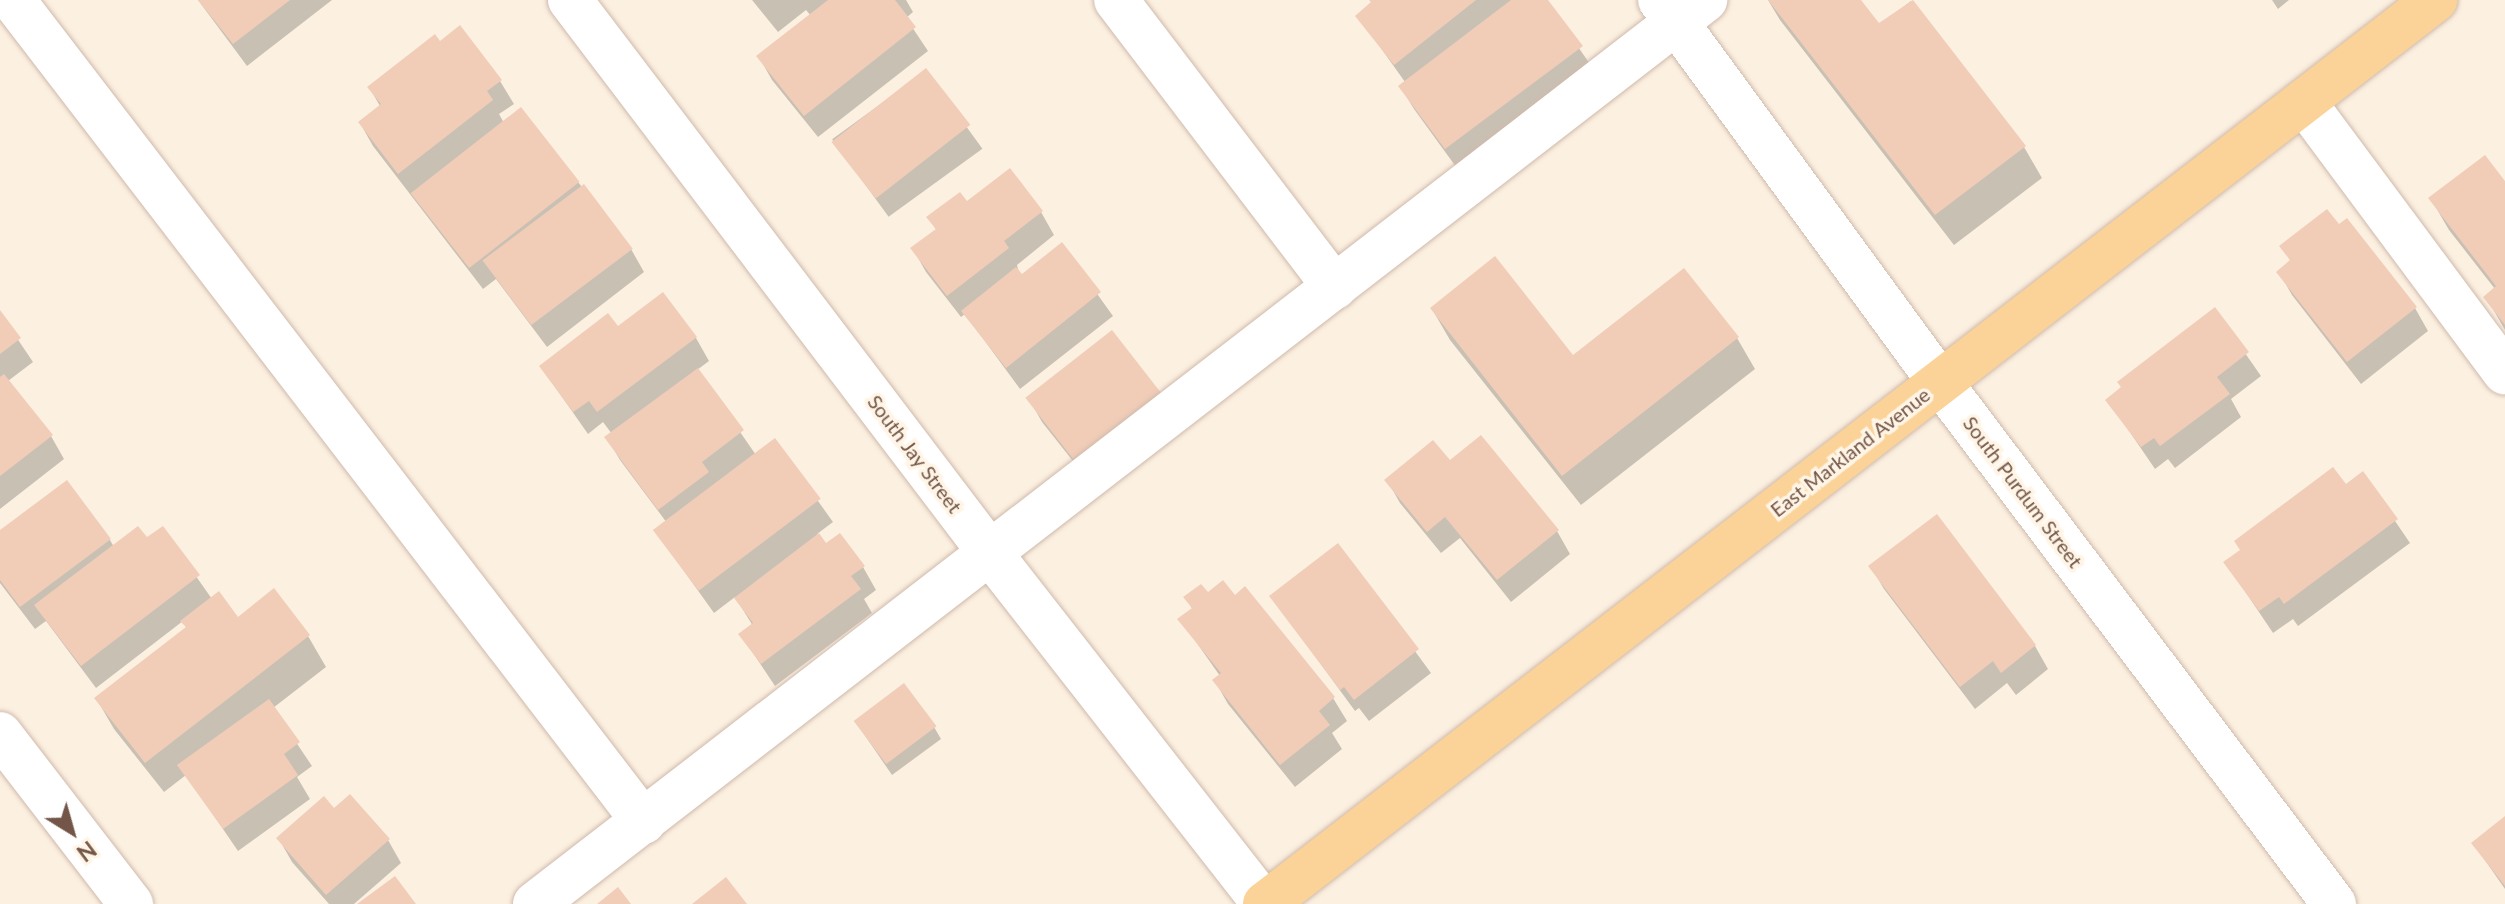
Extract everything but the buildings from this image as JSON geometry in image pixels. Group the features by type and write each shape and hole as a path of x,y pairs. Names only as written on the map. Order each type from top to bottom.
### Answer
{"main road":[{"name":"East Markland Avenue","path":"1264,904 2435,0"}],"street":[{"path":"13,0 644,822"},
{"name":"South Jay Street","path":"570,0 990,553 1264,904"},
{"path":"1116,0 1335,287"},
{"path":"535,904 1335,287 1681,7"},
{"name":"South Purdum Street","path":"1681,7 1940,382 2334,904"},
{"path":"2304,102 2505,373"},
{"path":"0,734 131,904"}]}
